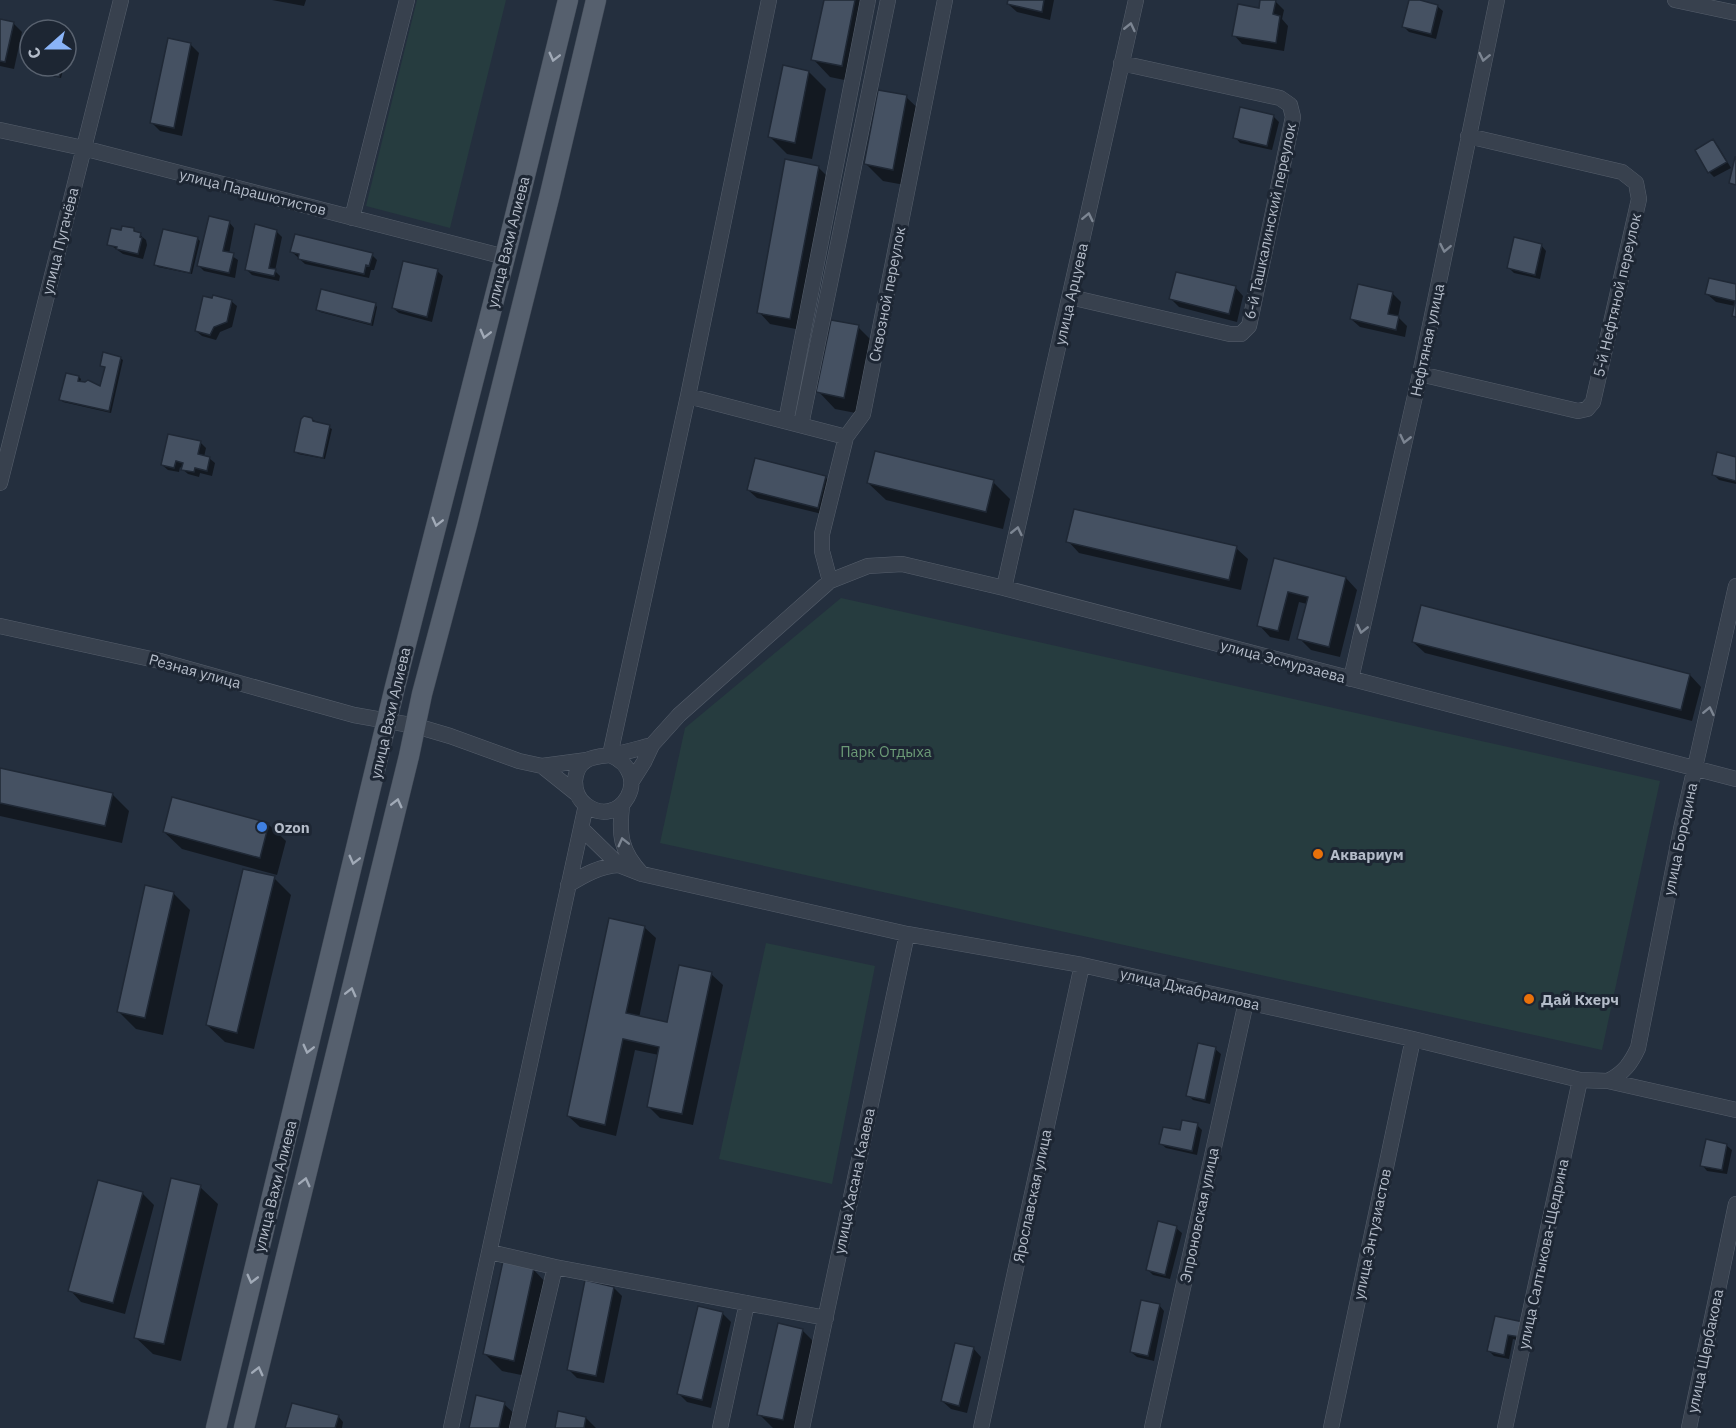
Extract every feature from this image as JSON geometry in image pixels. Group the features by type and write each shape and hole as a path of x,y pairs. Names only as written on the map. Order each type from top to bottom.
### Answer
{"main road":[{"name":"улица Вахи Алиева","path":"216,1428 388,721 568,0"},
{"name":"улица Вахи Алиева","path":"244,1428 422,694 459,557 596,0"}],"street":[{"name":"улица Пугачёва","path":"0,483 121,0"},
{"path":"352,218 407,0"},
{"path":"610,755 688,396 769,0"},
{"path":"786,421 868,0"},
{"path":"801,425 888,0"},
{"name":"Сквозной переулок","path":"830,581 822,551 822,534 846,436 858,424 863,414 945,0"},
{"name":"улица Арцуева","path":"1004,588 1136,0"},
{"name":"Нефтяная улица","path":"1351,679 1420,374 1497,0"},
{"path":"1675,0 1736,13"},
{"name":"6-й Ташкалинский переулок","path":"1070,297 1230,334 1241,334 1249,326 1293,117 1290,105 1280,98 1122,63"},
{"name":"улица Парашютистов","path":"0,130 83,148 505,256"},
{"name":"5-й Нефтяной переулок","path":"1420,374 1578,411 1587,409 1593,402 1639,199 1636,183 1622,172 1468,136"},
{"path":"688,396 846,436"},
{"name":"улица Эсмурзаева","path":"830,581 868,566 902,564 1004,588 1736,779"},
{"path":"642,874 633,864 622,844 620,827 622,805 652,745 679,715 830,581"},
{"name":"улица Бородина","path":"1608,1081 1620,1075 1631,1062 1638,1048 1695,768 1736,586"},
{"name":"Резная улица","path":"0,626 160,660 354,715 416,726 519,761 542,766"},
{"path":"542,766 587,760 601,754 610,755 652,745"},
{"path":"610,755 625,764 632,781"},
{"path":"451,1428 580,828 582,800 576,777 579,768 587,760"},
{"path":"542,766 597,811 606,812 622,805"},
{"name":"улица Джабраилова","path":"580,828 619,866 642,874 907,934 1082,965 1413,1039 1580,1080 1608,1081 1736,1110"},
{"path":"568,885 587,874 611,866 619,866"},
{"name":"улица Хасана Кааева","path":"802,1428 907,934"},
{"name":"Ярославская улица","path":"981,1428 1082,965"},
{"name":"Эпроновская улица","path":"1152,1428 1246,1002"},
{"name":"улица Энтузиастов","path":"1331,1428 1413,1039"},
{"name":"улица Салтыкова-Щедрина","path":"1505,1428 1580,1080"},
{"name":"улица Щербакова","path":"1689,1428 1736,1204"},
{"path":"490,1252 555,1267 826,1318"},
{"path":"517,1428 555,1267"},
{"path":"720,1428 747,1303"}],"green space":[{"path":"417,0 506,0 450,228 366,206"},
{"name":"Парк Отдыха","path":"841,598 1660,781 1602,1050 660,843 685,728"},
{"path":"766,943 875,966 832,1184 719,1159"}],"building":[{"path":"824,0 855,0 842,66 811,60"},
{"path":"1008,0 1044,0 1042,12 1007,4"},
{"path":"1260,0 1276,0 1273,14 1280,16 1276,43 1232,36 1238,4 1259,8"},
{"path":"1409,0 1420,0 1438,5 1431,34 1402,27"},
{"path":"0,19 14,22 5,62 0,61"},
{"path":"168,38 191,43 174,128 150,123"},
{"path":"783,65 809,71 795,143 768,137"},
{"path":"878,90 907,95 893,170 864,164"},
{"path":"1240,107 1274,115 1267,146 1233,138"},
{"path":"1713,139 1727,162 1708,173 1695,150"},
{"path":"1736,157 1736,185 1729,183"},
{"path":"785,159 819,166 790,319 757,313"},
{"path":"209,216 230,221 223,251 234,253 229,273 197,266"},
{"path":"255,224 277,230 269,268 276,269 274,276 245,270"},
{"path":"122,226 134,228 134,231 141,233 138,254 107,245 111,228 121,230"},
{"path":"163,229 198,237 190,273 154,265"},
{"path":"295,234 373,253 369,266 366,265 364,274 298,259 299,254 290,252"},
{"path":"1514,237 1542,244 1535,275 1507,268"},
{"path":"403,261 438,269 427,317 392,308"},
{"path":"1176,272 1236,286 1229,314 1169,299"},
{"path":"1709,278 1736,284 1736,317 1732,316 1735,301 1705,294"},
{"path":"1358,284 1393,292 1388,314 1399,316 1396,330 1350,319"},
{"path":"321,289 376,303 371,324 316,310"},
{"path":"213,295 232,300 227,322 214,327 210,335 195,331 203,296 212,298"},
{"path":"831,320 859,325 844,398 816,392"},
{"path":"103,352 121,357 109,411 59,400 66,373 79,376 78,381 88,380 100,386 105,367 100,366"},
{"path":"304,416 330,425 323,458 294,452 301,419"},
{"path":"168,434 201,441 198,454 210,457 207,471 195,468 194,472 181,470 183,463 176,461 174,468 161,465"},
{"path":"875,451 994,480 986,512 867,483"},
{"path":"1717,452 1736,457 1736,481 1712,475"},
{"path":"755,458 826,476 818,508 747,490"},
{"path":"1074,509 1237,546 1229,580 1066,542"},
{"path":"1274,558 1346,577 1329,647 1297,639 1308,597 1288,592 1278,631 1257,626"},
{"path":"1421,605 1690,674 1681,710 1412,642"},
{"path":"0,768 113,793 105,826 0,803"},
{"path":"172,797 269,823 260,858 163,832"},
{"path":"243,869 275,876 237,1033 206,1025"},
{"path":"145,885 174,892 145,1018 117,1012"},
{"path":"609,918 645,926 626,1013 667,1022 679,965 712,972 682,1114 647,1107 659,1047 623,1039 605,1125 567,1116"},
{"path":"1198,1043 1216,1047 1205,1100 1186,1096"},
{"path":"1182,1120 1198,1123 1192,1151 1159,1144 1163,1127 1180,1130"},
{"path":"1706,1139 1727,1144 1722,1170 1700,1166"},
{"path":"171,1178 201,1185 164,1344 134,1338"},
{"path":"98,1180 143,1192 113,1303 68,1291"},
{"path":"1158,1221 1177,1226 1165,1275 1146,1270"},
{"path":"503,1261 534,1268 514,1361 483,1354"},
{"path":"585,1280 614,1287 596,1376 567,1370"},
{"path":"1141,1300 1160,1304 1148,1356 1130,1352"},
{"path":"698,1306 723,1312 702,1400 677,1394"},
{"path":"1495,1316 1523,1322 1520,1337 1508,1335 1504,1355 1487,1351"},
{"path":"778,1323 803,1329 783,1420 757,1415"},
{"path":"955,1343 974,1347 959,1406 941,1401"},
{"path":"476,1395 505,1402 499,1428 469,1428"},
{"path":"292,1403 339,1415 335,1428 285,1428"},
{"path":"558,1411 586,1417 584,1428 555,1428"}],"place":[{"name":"Ozon","path":"262,827"},
{"name":"Аквариум","path":"1318,854"},
{"name":"Дай Кхерч","path":"1529,999"}]}
